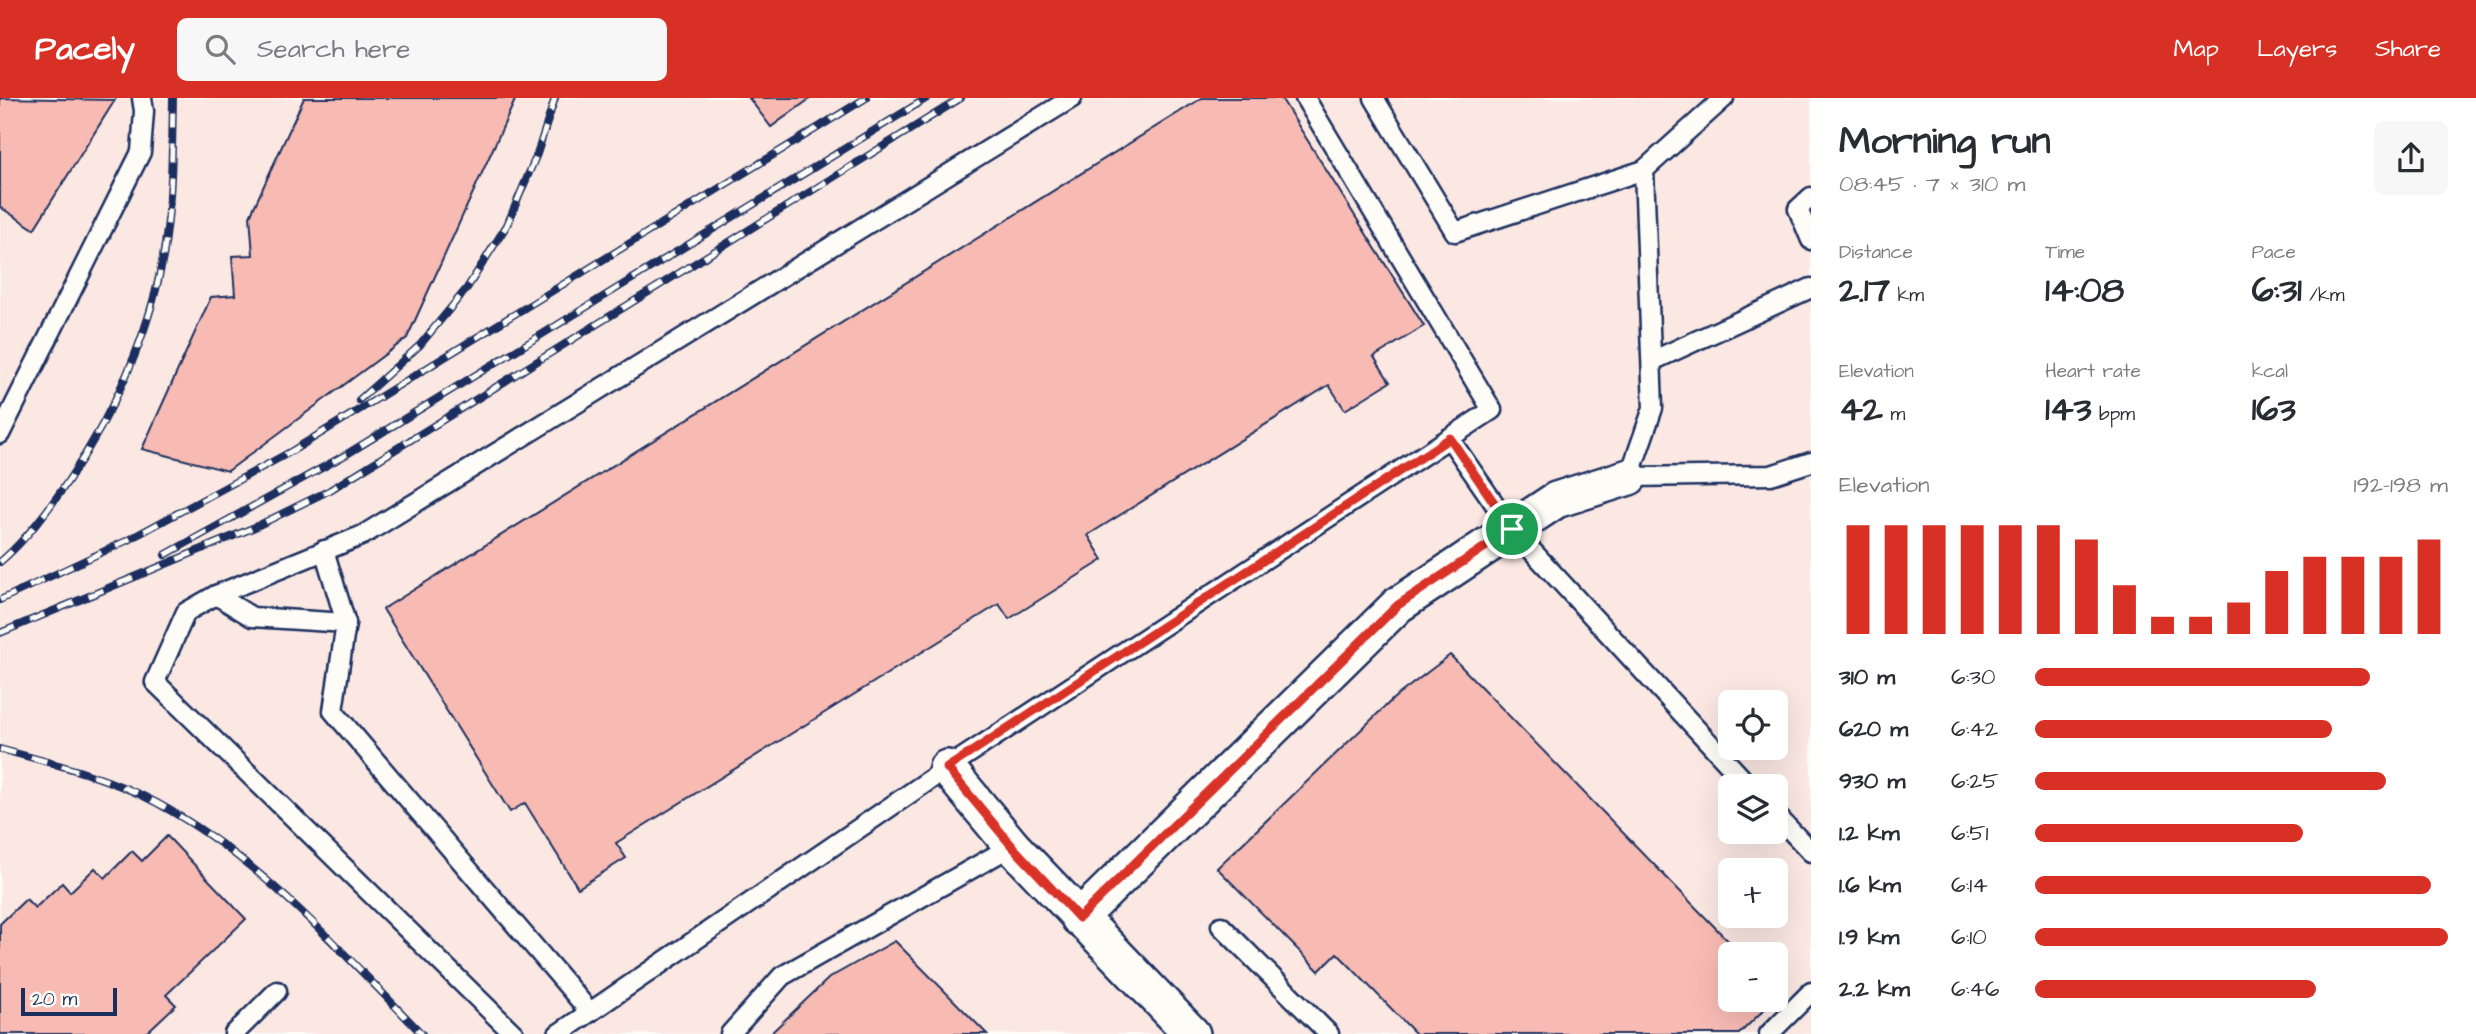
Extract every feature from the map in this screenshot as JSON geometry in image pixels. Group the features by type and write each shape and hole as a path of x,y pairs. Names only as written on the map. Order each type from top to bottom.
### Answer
{"street":[{"path":"1079,918 1398,605 1556,500 1629,477"},
{"path":"947,768 1012,846 1192,1034"}],"lane":[{"path":"0,434 141,152 144,111 142,98"},
{"path":"514,1034 155,682 186,612 216,595 363,535 1073,98"},
{"path":"558,1034 947,768 1492,410 1305,98"},
{"path":"1374,98 1455,232 1644,170 1724,98"},
{"path":"1644,170 1653,408 1629,477 1770,475 1811,462"},
{"path":"1811,197 1798,209 1811,240"},
{"path":"1652,361 1811,288"},
{"path":"1450,438 1512,529 1738,774"},
{"path":"324,551 346,622 333,711 590,1012"},
{"path":"216,595 252,617 346,622"},
{"path":"1788,828 1811,852"},
{"path":"730,1034 782,976 1012,846"},
{"path":"1221,926 1329,1034"},
{"path":"234,1034 277,991"},
{"path":"1769,1034 1811,992"}],"shaded area":[{"path":"0,98 1811,98 1811,1034 0,1034"}],"building":[{"path":"0,98 115,100 34,229 0,207"},
{"path":"304,98 516,98 407,338 228,471 142,449 211,297 235,295 232,256 253,255 250,216"},
{"path":"749,98 811,98 771,127"},
{"path":"1202,98 1281,98 1424,326 1374,357 1390,382 1345,410 1329,385 1088,535 1103,560 1009,619 999,604 616,843 626,858 578,888 525,803 510,812 383,609"},
{"path":"1450,655 1729,942 1718,942 1718,1012 1762,1012 1739,1034 1416,1034 1337,953 1319,971 1217,868 1394,698"},
{"path":"167,836 246,919 166,995 176,1005 145,1034 0,1034 0,924 26,899 35,908 62,883 70,892 95,868 105,878 132,851 142,861"},
{"path":"895,941 987,1034 770,1034 829,978"}],"railway":[{"path":"0,562 37,524 61,492 100,429 139,345 157,287 166,237 173,98"},
{"path":"359,400 420,345 467,288 507,225 537,154 555,98"},
{"path":"0,600 128,540 292,451 866,98"},
{"path":"165,555 347,454 927,98"},
{"path":"0,633 255,527 330,490 961,98"},
{"path":"0,749 120,786 157,803 195,826 231,851 298,908 422,1034"}],"route":[{"path":"1450,438 1512,529 1398,605 1079,918 1012,846 947,768 1450,438"}]}
